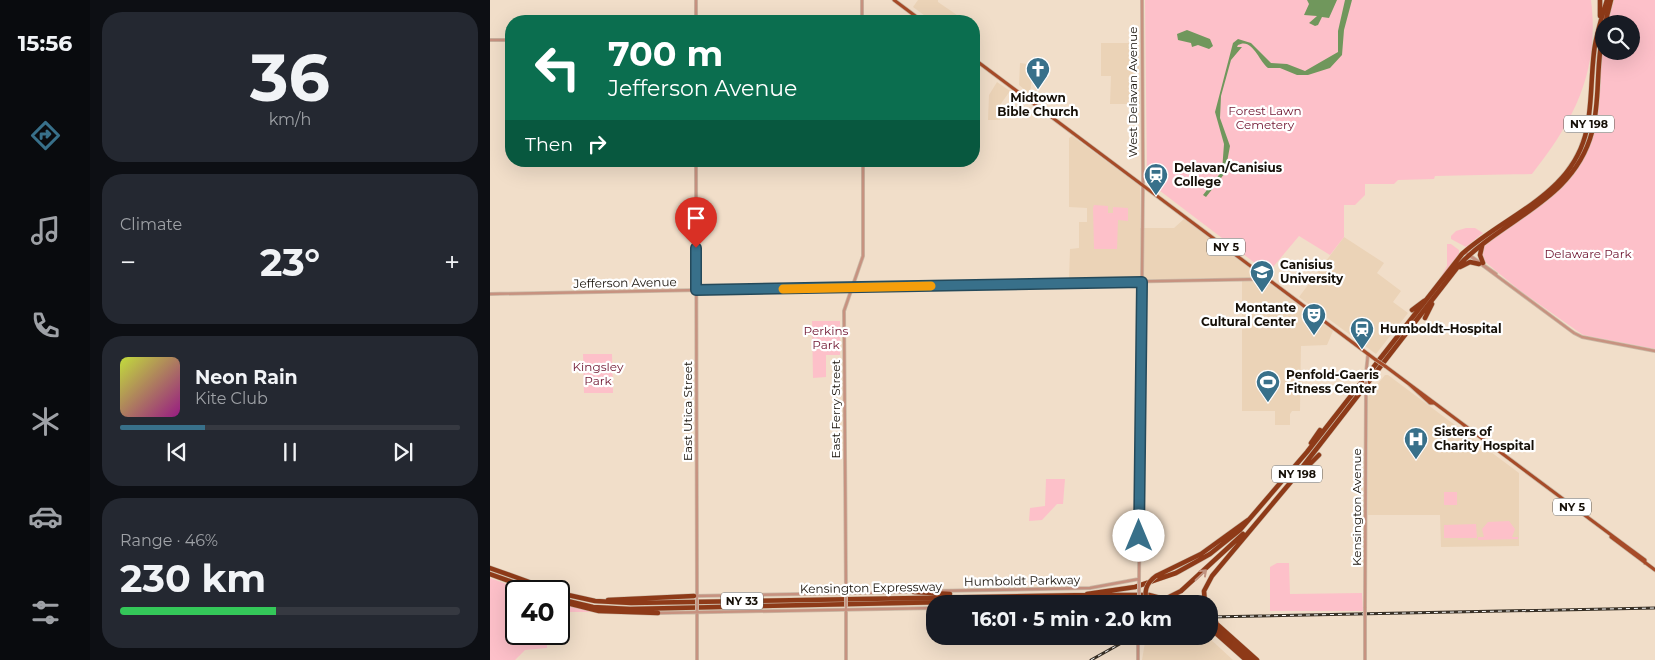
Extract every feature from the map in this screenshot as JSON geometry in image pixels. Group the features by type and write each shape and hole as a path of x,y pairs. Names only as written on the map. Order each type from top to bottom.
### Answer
{"highway":[{"path":"1600,0 1601,15"},
{"name":"NY 198","path":"1604,15 1607,0"},
{"path":"1608,15 1612,0"},
{"name":"NY 198","path":"1251,518 1303,457 1467,253 1550,190 1566,174 1584,142 1590,118 1595,49"},
{"name":"NY 198","path":"1254,525 1290,483 1467,253 1558,190 1578,167 1587,146 1596,115 1598,60"},
{"path":"1457,268 1469,262 1481,264 1482,244"},
{"path":"1412,310 1430,299"},
{"path":"1425,318 1430,299"},
{"path":"1303,457 1320,430"},
{"path":"1290,483 1319,455"},
{"path":"1145,595 1146,588 1156,576 1207,550 1251,518"},
{"path":"1087,594 1135,587 1176,573 1217,549 1246,525 1251,518"},
{"path":"1173,595 1181,591 1254,525"},
{"path":"1204,595 1207,583 1254,525"},
{"path":"490,568 523,580"},
{"path":"490,574 506,580"},
{"path":"914,592 953,595"},
{"name":"Kensington Expressway","path":"570,595 595,601 630,603 926,597"},
{"name":"Kensington Expressway","path":"1026,595 1149,595"},
{"path":"595,601 696,597"},
{"name":"Kensington Expressway","path":"570,601 593,606 630,609 926,603"},
{"path":"570,603 599,611 658,613"},
{"path":"1218,624 1257,660"},
{"path":"1218,631 1250,660"},
{"path":"1218,635 1244,660"}],"main road":[{"path":"894,0 914,15"},
{"name":"NY 5","path":"980,63 1655,570"}],"street":[{"path":"696,0 696,15"},
{"path":"862,0 862,15"},
{"name":"West Delavan Avenue","path":"1138,595 1142,282 1142,0"},
{"path":"490,40 505,40"},
{"name":"East Utica Street","path":"696,167 697,660"},
{"name":"East Ferry Street","path":"846,660 844,311 863,254 863,167"},
{"path":"1467,253 1581,336 1655,351"},
{"name":"Jefferson Avenue","path":"490,294 1269,279"},
{"name":"Kensington Avenue","path":"1365,660 1366,373 1368,354"},
{"name":"Humboldt Parkway","path":"696,597 1083,589 1139,580"},
{"path":"658,613 926,608"},
{"path":"1138,645 1138,660"}],"shaded area":[{"path":"918,0 938,0 938,2 957,15 924,15 913,7"},
{"path":"1307,0 1337,0 1329,18 1322,17 1318,25 1315,26 1309,23 1317,16 1304,15 1309,4"},
{"path":"1345,0 1352,0 1344,30 1342,55 1330,68 1308,75 1297,75 1280,68 1268,68 1251,47 1243,43 1238,45 1237,47 1242,47 1231,60 1221,96 1220,118 1230,146 1225,173 1206,197 1203,195 1222,171 1224,144 1215,112 1233,43 1238,39 1251,43 1271,63 1287,64 1305,71 1338,52 1338,31"},
{"path":"1187,30 1210,39 1213,46 1209,49 1198,45 1192,47 1191,43 1178,40 1177,34"},
{"path":"1101,43 1139,43 1140,104 1110,104 1111,76 1101,76"},
{"path":"1020,63 1027,64 1027,69 1033,69 1030,94 1019,85"},
{"path":"997,82 1010,91 1000,105 1000,120 988,120 989,95"},
{"name":"Canisius University","path":"1072,136 1140,186 1140,228 1174,228 1184,219 1333,331 1327,345 1301,346 1300,411 1292,411 1290,414 1290,425 1275,425 1275,411 1242,411 1242,278 1069,280 1070,249 1079,248 1079,222 1087,222 1087,208 1069,207 1069,138"},
{"name":"Canisius University","path":"1344,237 1384,263 1377,273 1401,291 1393,302 1408,313 1376,354 1299,297"},
{"name":"Sisters of Charity Hospital","path":"1385,375 1388,375 1519,473 1519,546 1441,547 1440,515 1368,515 1368,396"},
{"path":"1144,645 1217,645 1233,660 1142,660"}],"green space":[{"name":"Forest Lawn Cemetery","path":"1145,0 1591,0 1593,26 1591,50 1581,94 1560,134 1532,174 1435,176 1434,179 1398,180 1394,184 1365,184 1365,195 1355,205 1344,205 1344,237 1330,255 1299,236 1268,273 1147,181"},
{"name":"Delaware Park","path":"1614,0 1655,0 1655,349 1583,335 1519,290 1483,260 1481,255 1483,247 1553,194 1581,162 1591,143 1597,121 1602,60 1640,60 1640,15 1610,15"},
{"path":"1094,205 1108,206 1108,213 1113,213 1113,207 1128,208 1128,221 1118,220 1117,249 1094,249"},
{"path":"1475,228 1483,233 1466,247 1451,239 1451,236 1456,231"},
{"path":"1447,244 1451,244 1459,250 1459,254 1440,278 1447,266"},
{"name":"Perkins Park","path":"812,321 840,321 840,355 826,355 826,377 813,378"},
{"name":"Kingsley Park","path":"583,354 612,354 613,393 584,393"},
{"path":"1046,479 1065,479 1063,504 1057,504 1042,520 1029,521 1030,508 1045,506"},
{"path":"1444,492 1457,492 1457,505 1444,505"},
{"path":"1509,521 1515,529 1512,537 1518,537 1518,539 1478,540 1478,537 1484,537 1482,529 1488,522"},
{"path":"1476,524 1477,538 1444,538 1444,525"},
{"path":"1277,563 1289,563 1290,594 1362,593 1363,611 1270,611 1270,567"},
{"path":"490,578 505,583 505,645 547,645 547,648 525,650 515,660 490,660"},
{"path":"570,605 597,612 570,612"}],"railway":[{"path":"1218,617 1655,608"},
{"path":"1091,660 1118,645"}],"slow traffic":[{"path":"783,289 931,286"}],"place":[{"name":"Midtown Bible Church","path":"1038,90"},
{"name":"Delavan/Canisius College","path":"1156,196"},
{"name":"Canisius University","path":"1262,293"},
{"name":"Montante Cultural Center","path":"1314,336"},
{"name":"Humboldt–Hospital","path":"1362,350"},
{"name":"Penfold-Gaeris Fitness Center","path":"1268,403"},
{"name":"Sisters of Charity Hospital","path":"1416,460"}],"route":[{"path":"696,248 696,290 1142,282 1139,536"}]}
